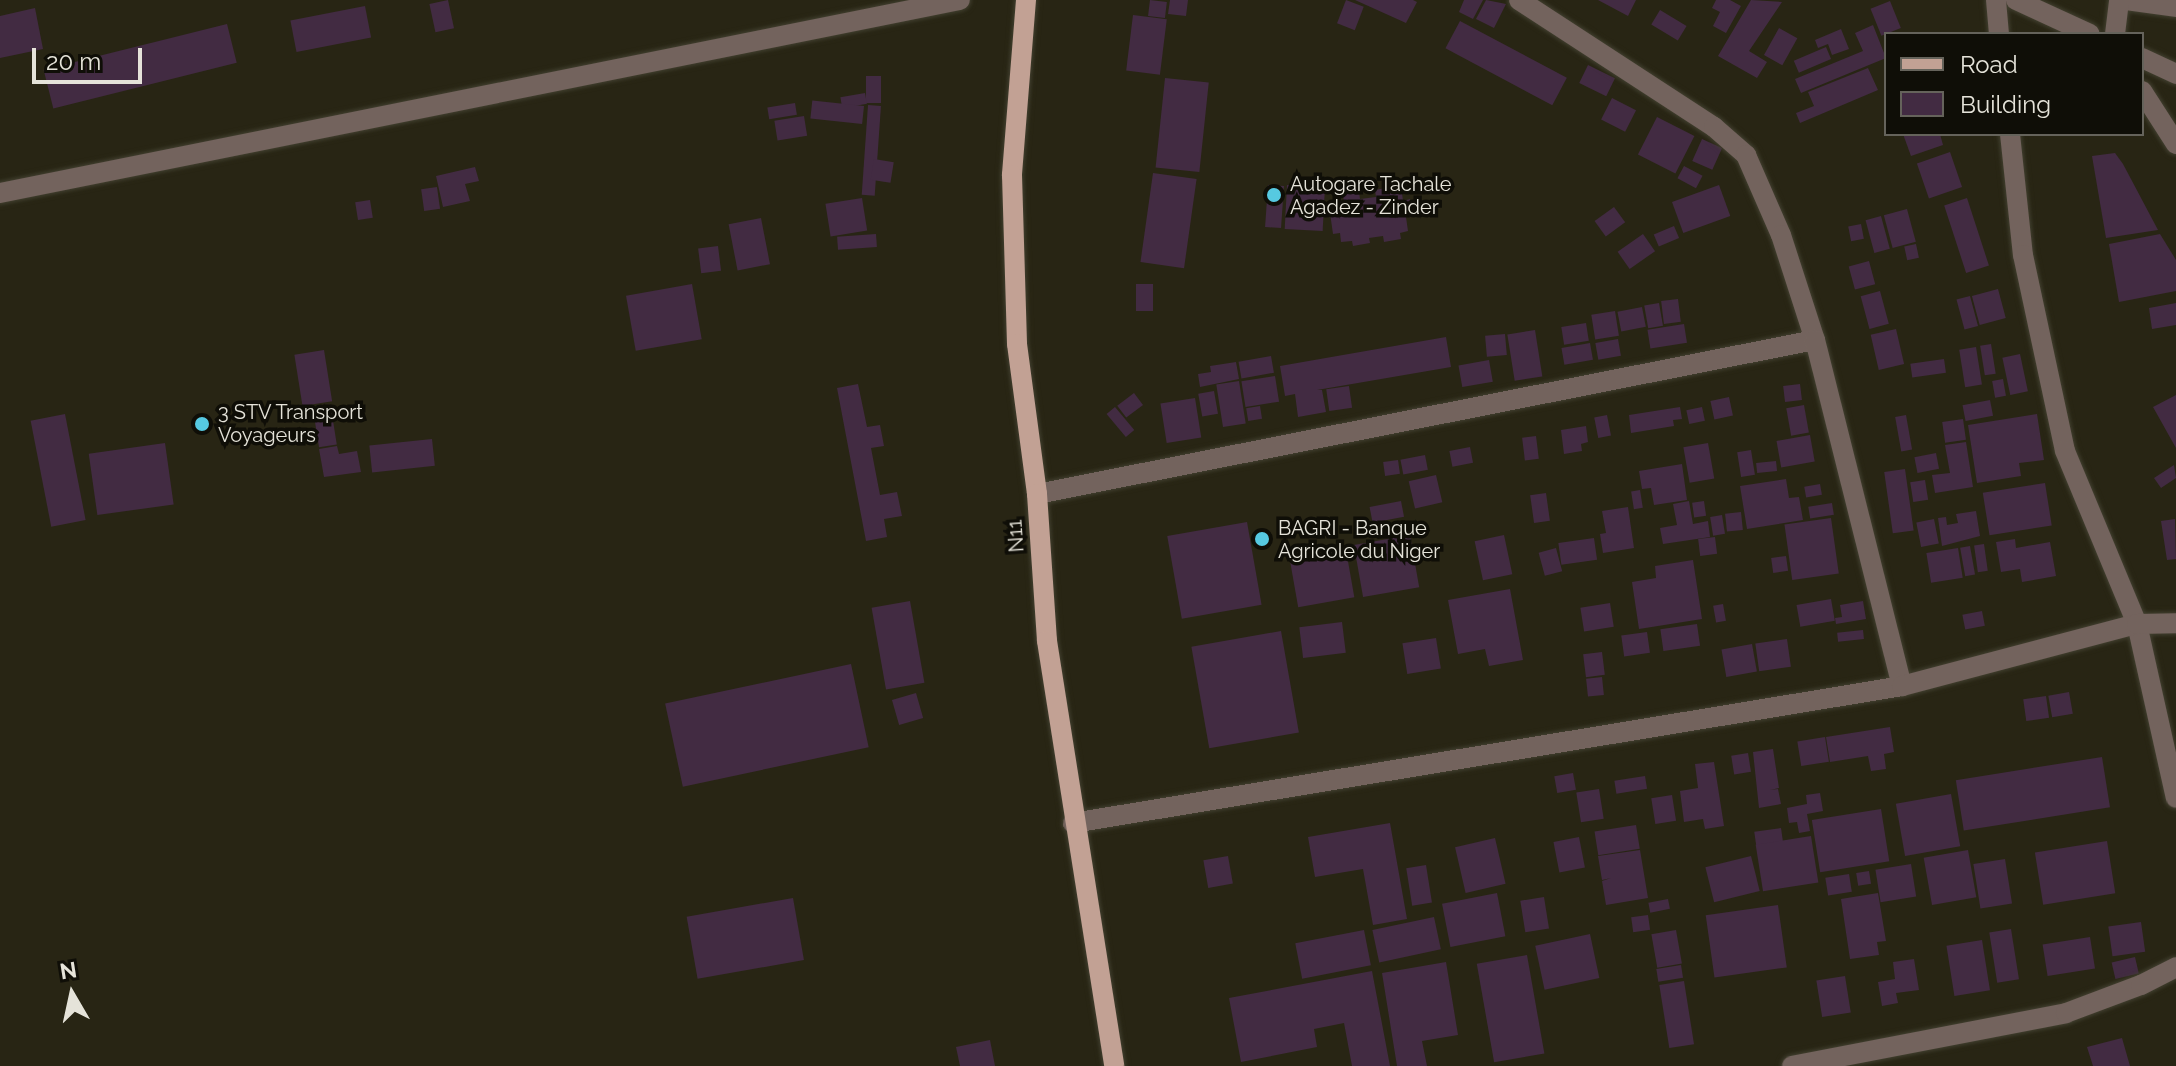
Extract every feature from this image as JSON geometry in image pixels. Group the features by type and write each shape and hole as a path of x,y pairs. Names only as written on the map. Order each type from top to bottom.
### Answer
{"main road":[{"name":"N11","path":"1026,0 1012,175 1017,344 1037,494 1047,641 1073,823 1114,1066"}],"street":[{"path":"0,193 960,0"},
{"path":"1519,0 1714,127 1746,155 1781,235 1815,340 1880,585 1902,686"},
{"path":"1996,0 1999,32"},
{"path":"2016,0 2086,32"},
{"path":"2115,32 2119,0"},
{"path":"2126,0 2176,7"},
{"path":"2144,59 2176,74"},
{"path":"2144,94 2176,144"},
{"path":"2010,136 2023,255 2065,451 2137,624 2176,798"},
{"path":"1037,494 1815,340"},
{"path":"1073,823 1902,686 2137,624 2176,623"},
{"path":"1792,1066 2066,1013 2141,985 2176,967"}],"building":[{"path":"448,0 454,28 435,32 429,4"},
{"path":"1150,0 1167,2 1165,18 1148,16"},
{"path":"1170,0 1188,0 1186,16 1168,14"},
{"path":"1346,0 1364,7 1355,30 1337,23"},
{"path":"1355,0 1413,0 1417,2 1406,23"},
{"path":"1464,0 1483,0 1473,19 1459,12"},
{"path":"1486,0 1506,4 1494,28 1476,19"},
{"path":"1598,0 1636,0 1628,16"},
{"path":"1716,0 1730,0 1741,6 1726,33 1713,26 1720,12 1712,8"},
{"path":"1751,0 1782,2 1749,51 1767,62 1757,78 1718,56"},
{"path":"1890,1 1901,28 1884,32 1881,36 1871,9"},
{"path":"365,6 371,37 297,52 290,21"},
{"path":"35,8 43,49 0,58 0,16"},
{"path":"1660,10 1687,26 1678,41 1651,25"},
{"path":"1133,15 1167,19 1160,75 1126,71"},
{"path":"1460,21 1567,78 1552,105 1445,48"},
{"path":"227,24 237,63 53,109 44,70"},
{"path":"1873,25 1884,59 1801,93 1795,79 1863,51 1855,33"},
{"path":"1779,28 1797,38 1782,65 1764,55"},
{"path":"1841,29 1849,49 1832,55 1828,44 1818,48 1815,40"},
{"path":"1826,47 1831,59 1799,73 1794,61"},
{"path":"1588,65 1615,78 1606,96 1579,83"},
{"path":"1868,68 1878,90 1800,123 1796,113 1814,106 1808,92"},
{"path":"866,76 881,76 881,103 866,103"},
{"path":"1165,78 1209,83 1199,172 1156,168"},
{"path":"865,93 867,104 842,108 840,97"},
{"path":"1612,98 1636,110 1625,132 1601,119"},
{"path":"812,101 864,106 862,124 810,118"},
{"path":"795,103 797,115 769,119 767,107"},
{"path":"868,105 881,106 875,196 862,195"},
{"path":"804,116 807,136 777,140 774,121"},
{"path":"1657,117 1694,136 1675,173 1638,154"},
{"path":"1904,136 1941,136 1943,145 1911,156"},
{"path":"1702,139 1722,148 1712,170 1692,161"},
{"path":"1950,152 1962,187 1929,198 1917,163"},
{"path":"2115,153 2158,230 2106,238 2092,156"},
{"path":"874,159 894,162 890,183 871,180"},
{"path":"1684,166 1703,176 1696,188 1677,178"},
{"path":"475,167 479,181 465,184 470,201 443,207 436,176"},
{"path":"1153,173 1197,179 1184,268 1140,262"},
{"path":"1268,185 1284,186 1281,228 1265,227"},
{"path":"1287,185 1325,187 1323,231 1285,229"},
{"path":"1719,185 1730,216 1683,233 1672,202"},
{"path":"437,187 440,209 424,211 421,189"},
{"path":"1391,187 1392,194 1402,193 1403,201 1410,199 1413,216 1406,217 1408,231 1400,233 1401,239 1384,242 1383,236 1369,238 1370,243 1353,246 1352,241 1341,242 1340,233 1333,234 1330,213 1337,212 1335,203 1344,202 1343,195 1359,192 1360,199 1376,197 1375,190"},
{"path":"862,198 867,231 831,236 825,204"},
{"path":"1967,198 1989,266 1966,273 1944,205"},
{"path":"370,200 373,218 358,220 355,202"},
{"path":"1614,207 1625,222 1606,236 1595,221"},
{"path":"1907,209 1916,242 1893,248 1884,215"},
{"path":"1881,216 1890,249 1874,253 1866,220"},
{"path":"761,218 770,264 738,270 729,224"},
{"path":"1861,224 1864,239 1851,241 1848,226"},
{"path":"1674,226 1679,238 1659,247 1654,235"},
{"path":"876,234 877,247 838,250 837,237"},
{"path":"1643,234 1655,251 1630,269 1618,252"},
{"path":"2160,234 2176,260 2176,291 2119,302 2109,244"},
{"path":"1916,244 1919,258 1907,260 1904,246"},
{"path":"718,246 721,271 701,273 698,248"},
{"path":"1869,261 1875,284 1855,290 1849,266"},
{"path":"692,284 702,339 636,351 626,296"},
{"path":"1136,284 1153,284 1153,311 1136,311"},
{"path":"1998,289 2006,318 1980,325 1972,296"},
{"path":"1880,291 1889,324 1869,329 1861,296"},
{"path":"1970,296 1978,326 1965,330 1956,300"},
{"path":"1678,299 1681,322 1664,324 1661,301"},
{"path":"1659,303 1663,326 1648,328 1644,306"},
{"path":"2176,303 2176,325 2152,329 2149,308"},
{"path":"1642,307 1646,327 1621,331 1617,312"},
{"path":"1615,311 1619,336 1595,339 1591,315"},
{"path":"1586,323 1589,341 1564,345 1561,327"},
{"path":"1684,324 1687,343 1650,349 1647,330"},
{"path":"1896,329 1904,364 1879,370 1871,335"},
{"path":"1535,330 1542,376 1515,381 1507,334"},
{"path":"1505,334 1507,355 1487,357 1485,336"},
{"path":"1446,337 1451,367 1317,390 1322,390 1326,412 1298,417 1295,394 1285,396 1280,366"},
{"path":"1618,339 1621,356 1598,360 1595,343"},
{"path":"1590,343 1593,360 1564,365 1561,348"},
{"path":"1991,344 1996,374 1985,375 1980,346"},
{"path":"1976,347 1982,385 1965,387 1959,350"},
{"path":"324,350 332,401 303,406 294,355"},
{"path":"2020,354 2028,391 2010,395 2002,358"},
{"path":"1271,356 1274,373 1241,378 1239,362"},
{"path":"1944,359 1946,373 1912,378 1910,364"},
{"path":"1489,360 1493,382 1462,387 1458,365"},
{"path":"1236,362 1239,379 1200,387 1198,374 1211,372 1210,366"},
{"path":"1275,376 1279,402 1245,407 1241,381"},
{"path":"2003,379 2006,396 1995,398 1992,381"},
{"path":"1239,381 1246,423 1223,427 1216,385"},
{"path":"858,384 867,427 880,425 884,446 871,448 880,495 897,492 902,516 884,519 887,537 866,541 837,388"},
{"path":"1800,384 1802,400 1785,402 1783,386"},
{"path":"1349,386 1352,408 1329,411 1326,389"},
{"path":"1214,391 1218,414 1202,416 1198,394"},
{"path":"1134,393 1143,405 1126,418 1117,406"},
{"path":"2176,395 2176,448 2153,407"},
{"path":"1729,397 1733,416 1714,420 1710,401"},
{"path":"1195,398 1201,438 1167,443 1160,403"},
{"path":"1990,400 1993,416 1966,421 1963,405"},
{"path":"1804,405 1809,433 1791,436 1786,408"},
{"path":"1260,406 1262,419 1248,421 1246,408"},
{"path":"1115,407 1134,430 1126,437 1107,414"},
{"path":"1680,407 1682,419 1673,420 1674,426 1631,433 1629,415"},
{"path":"1702,407 1705,421 1689,424 1686,410"},
{"path":"331,408 337,445 319,447 313,411"},
{"path":"65,414 86,520 51,527 31,421"},
{"path":"2037,414 2044,460 2019,463 2021,476 1977,483 1968,425"},
{"path":"1607,415 1611,436 1598,438 1594,417"},
{"path":"1906,415 1912,449 1901,451 1895,417"},
{"path":"1963,419 1966,440 1945,443 1942,422"},
{"path":"1586,426 1588,442 1581,444 1582,451 1564,454 1561,430"},
{"path":"1810,435 1815,462 1781,467 1777,441"},
{"path":"1536,436 1539,459 1525,461 1522,438"},
{"path":"432,439 435,466 372,472 369,446"},
{"path":"1966,442 1973,487 1935,493 1932,475 1950,473 1945,445"},
{"path":"165,443 174,504 97,515 89,454"},
{"path":"1708,443 1714,478 1690,483 1683,447"},
{"path":"337,446 339,454 357,451 361,472 324,477 319,449"},
{"path":"1470,447 1473,463 1452,467 1449,451"},
{"path":"1751,450 1755,475 1741,477 1737,452"},
{"path":"1936,453 1939,469 1917,473 1914,457"},
{"path":"1425,455 1428,470 1403,474 1400,460"},
{"path":"1398,460 1400,474 1385,476 1383,462"},
{"path":"1776,461 1777,471 1757,473 1756,463"},
{"path":"1682,464 1687,500 1654,505 1651,488 1642,489 1639,471"},
{"path":"2174,465 2176,478 2161,488 2154,478"},
{"path":"1905,469 1914,530 1893,533 1884,472"},
{"path":"1436,475 1442,502 1415,509 1409,481"},
{"path":"1786,479 1789,498 1799,497 1803,520 1747,529 1740,486"},
{"path":"1925,480 1928,500 1913,502 1910,482"},
{"path":"2045,483 2052,525 1990,535 1983,493"},
{"path":"1820,484 1822,495 1806,498 1804,487"},
{"path":"1640,490 1643,508 1634,509 1631,491"},
{"path":"1546,493 1550,521 1534,523 1530,495"},
{"path":"1401,501 1404,517 1373,523 1370,507"},
{"path":"1689,501 1693,524 1708,521 1710,537 1663,544 1660,528 1677,525 1673,504"},
{"path":"1704,501 1706,516 1694,518 1692,503"},
{"path":"1832,503 1834,515 1810,519 1808,507"},
{"path":"1628,507 1634,548 1603,553 1600,534 1606,533 1602,511"},
{"path":"1976,511 1980,536 1942,546 1938,518 1946,517 1947,525 1958,523 1956,514"},
{"path":"1741,512 1743,530 1727,532 1725,514"},
{"path":"1722,515 1725,534 1713,536 1710,517"},
{"path":"1831,518 1839,573 1792,580 1784,525"},
{"path":"1934,519 1939,544 1921,547 1916,522"},
{"path":"2175,519 2176,559 2167,560 2161,521"},
{"path":"1247,522 1262,605 1182,619 1167,536"},
{"path":"1410,535 1419,587 1363,597 1354,545"},
{"path":"1504,535 1512,574 1483,580 1475,541"},
{"path":"1715,537 1717,554 1700,556 1698,539"},
{"path":"1594,538 1597,560 1561,565 1558,543"},
{"path":"2015,539 2016,548 2050,542 2056,576 2022,582 2020,569 2001,572 1996,542"},
{"path":"1984,544 1988,571 1978,572 1974,545"},
{"path":"1970,546 1975,575 1965,576 1960,548"},
{"path":"1556,548 1562,571 1545,576 1539,553"},
{"path":"1958,548 1963,578 1931,583 1926,553"},
{"path":"1346,550 1354,597 1298,607 1290,560"},
{"path":"1786,556 1788,571 1773,573 1771,558"},
{"path":"1693,560 1702,619 1639,629 1632,582 1656,578 1655,566"},
{"path":"1510,589 1523,660 1489,666 1485,649 1458,654 1448,600"},
{"path":"1831,599 1835,621 1800,627 1797,605"},
{"path":"910,601 924,683 886,690 872,608"},
{"path":"1863,601 1866,619 1836,624 1835,618 1842,617 1840,605"},
{"path":"1610,603 1614,627 1584,631 1580,608"},
{"path":"1723,604 1726,621 1716,622 1713,606"},
{"path":"1982,611 1985,626 1965,630 1962,615"},
{"path":"1342,622 1346,653 1303,658 1299,627"},
{"path":"1697,624 1700,646 1663,651 1660,629"},
{"path":"1863,630 1864,639 1838,642 1837,633"},
{"path":"1281,631 1299,732 1209,748 1191,647"},
{"path":"1647,632 1650,653 1624,656 1621,636"},
{"path":"1436,638 1441,669 1407,674 1402,643"},
{"path":"1787,639 1791,667 1759,671 1755,643"},
{"path":"1752,644 1757,672 1726,677 1721,649"},
{"path":"1602,652 1605,675 1586,677 1583,654"},
{"path":"851,664 869,747 683,787 665,704"},
{"path":"1602,677 1604,695 1588,697 1586,679"},
{"path":"2069,692 2073,714 2052,717 2048,696"},
{"path":"916,693 923,718 899,725 892,700"},
{"path":"2046,696 2049,718 2026,721 2023,699"},
{"path":"1890,727 1894,752 1884,754 1886,769 1871,771 1868,756 1830,762 1826,737"},
{"path":"1825,737 1829,762 1801,766 1797,741"},
{"path":"1773,749 1779,788 1770,790 1778,789 1781,804 1759,808 1753,752"},
{"path":"1748,753 1751,772 1734,774 1731,756"},
{"path":"2102,757 2110,807 1964,831 1956,780"},
{"path":"1714,762 1724,826 1705,829 1703,819 1684,822 1680,791 1698,788 1695,764"},
{"path":"1573,773 1576,790 1557,793 1554,776"},
{"path":"1645,776 1647,789 1616,794 1614,781"},
{"path":"1599,789 1604,819 1581,822 1576,793"},
{"path":"1820,793 1823,811 1807,814 1810,831 1799,833 1797,822 1789,823 1787,808 1807,804 1806,795"},
{"path":"1951,794 1960,846 1905,856 1896,804"},
{"path":"1672,795 1676,821 1655,824 1651,798"},
{"path":"1881,809 1889,861 1820,872 1812,820"},
{"path":"1390,823 1407,919 1373,925 1363,869 1315,877 1308,837"},
{"path":"1636,825 1640,849 1598,855 1595,832"},
{"path":"1781,828 1783,842 1756,846 1754,832"},
{"path":"1811,836 1818,882 1763,891 1756,845"},
{"path":"1579,837 1585,867 1559,872 1553,842"},
{"path":"1495,838 1506,884 1466,893 1455,847"},
{"path":"2107,841 2115,893 2043,905 2035,852"},
{"path":"1640,850 1648,898 1606,905 1602,881 1611,878 1602,880 1598,856"},
{"path":"1968,850 1976,897 1932,905 1924,858"},
{"path":"1228,856 1233,884 1208,888 1203,860"},
{"path":"1751,856 1760,891 1714,902 1705,867"},
{"path":"2005,859 2012,903 1980,908 1973,864"},
{"path":"1911,864 1916,897 1881,902 1875,870"},
{"path":"1426,865 1432,903 1412,906 1406,868"},
{"path":"1869,871 1871,884 1858,886 1856,873"},
{"path":"1849,874 1852,892 1828,896 1825,878"},
{"path":"1497,893 1505,936 1450,947 1442,904"},
{"path":"1878,893 1886,941 1877,942 1879,955 1850,959 1841,899"},
{"path":"1544,897 1549,929 1525,932 1520,901"},
{"path":"793,898 804,960 698,979 687,917"},
{"path":"1668,899 1670,909 1650,913 1648,903"},
{"path":"1778,905 1787,967 1714,978 1706,915"},
{"path":"1648,915 1650,930 1633,932 1631,917"},
{"path":"1434,917 1441,949 1379,962 1372,930"},
{"path":"2141,922 2145,952 2112,956 2108,927"},
{"path":"2011,929 2019,979 1997,983 1989,932"},
{"path":"1364,930 1371,965 1302,979 1295,943"},
{"path":"1676,930 1682,963 1657,968 1651,934"},
{"path":"1590,934 1599,978 1545,990 1535,946"},
{"path":"2090,937 2095,969 2048,976 2043,945"},
{"path":"1982,940 1990,990 1954,996 1946,946"},
{"path":"1527,955 1544,1053 1494,1062 1477,964"},
{"path":"2135,957 2139,974 2115,979 2112,962"},
{"path":"1914,959 1919,990 1896,993 1898,1003 1882,1006 1878,982 1895,979 1893,962"},
{"path":"1446,962 1458,1035 1422,1041 1427,1066 1397,1066 1382,973"},
{"path":"1681,965 1683,978 1658,982 1656,969"},
{"path":"1372,971 1390,1066 1352,1066 1344,1023 1314,1029 1317,1047 1241,1062 1229,998"},
{"path":"1845,976 1851,1013 1822,1017 1816,981"},
{"path":"1684,981 1694,1044 1669,1048 1659,985"},
{"path":"2122,1038 2130,1066 2093,1066 2087,1047"},
{"path":"990,1040 995,1066 960,1066 956,1047"}],"place":[{"name":"Autogare Tachale Agadez - Zinder","path":"1274,195"},
{"name":"3 STV Transport Voyageurs","path":"202,424"},
{"name":"BAGRI - Banque Agricole du Niger","path":"1262,539"}]}
